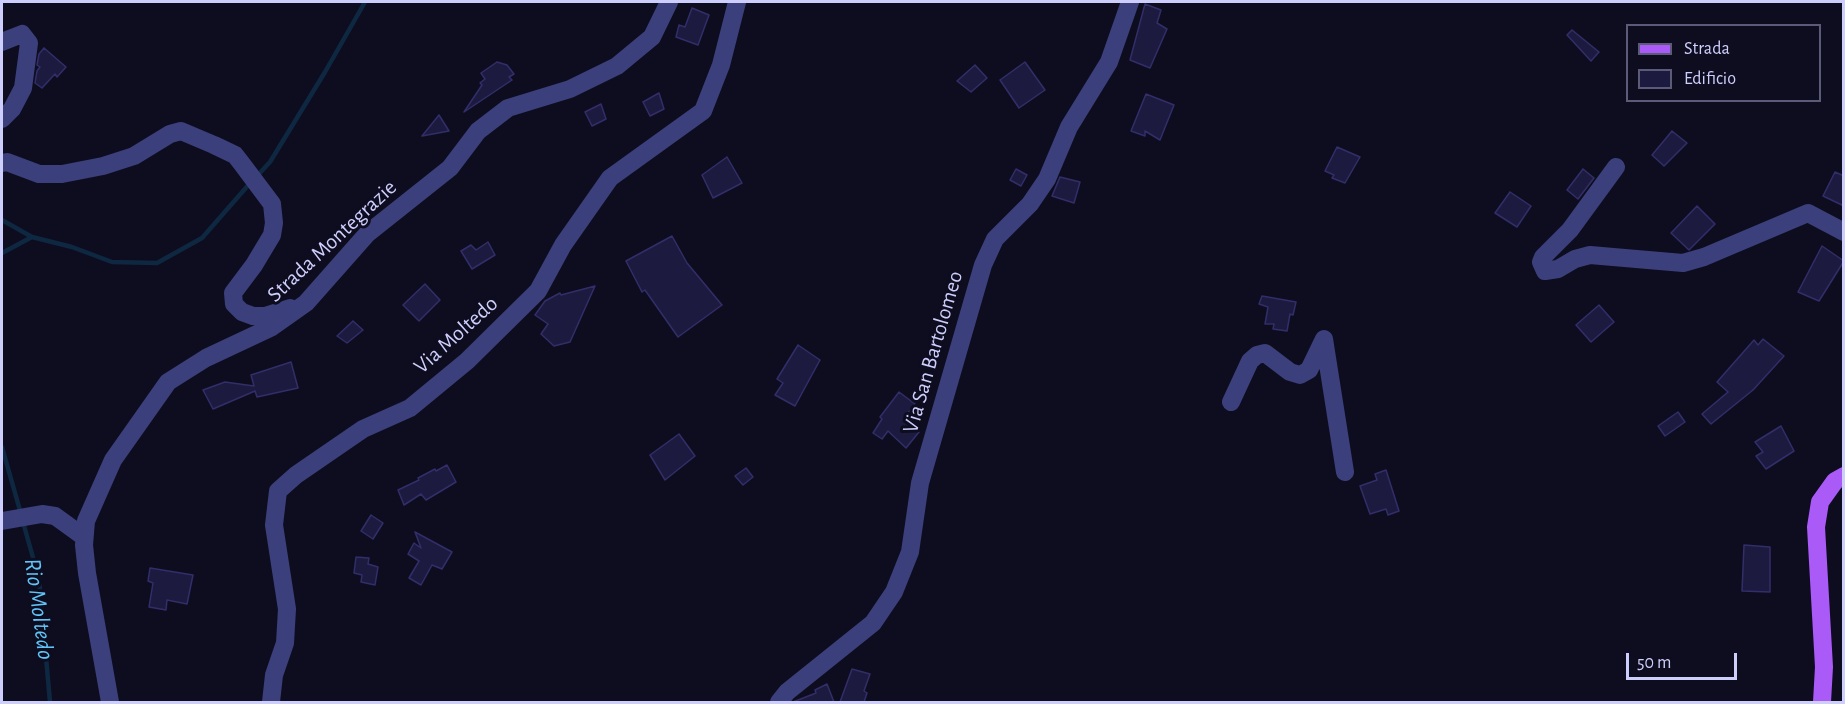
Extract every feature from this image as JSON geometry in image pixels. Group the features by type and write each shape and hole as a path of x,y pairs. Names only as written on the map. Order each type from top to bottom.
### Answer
{"main road":[{"path":"1821,702 1823,656 1816,527 1820,502 1835,481 1844,476"}],"street":[{"name":"Strada Montegrazie","path":"110,702 87,573 84,537 86,521 113,460 168,382 206,357 272,327 306,303 367,234 450,168 478,131 508,108 570,89 616,66 652,37 669,2"},
{"name":"Via Moltedo","path":"272,702 274,675 285,643 287,609 274,525 278,491 363,429 410,408 467,361 538,291 563,245 610,178 703,111 721,65 737,2"},
{"name":"Via San Bartolomeo","path":"779,702 787,692 873,623 894,592 910,552 920,483 983,265 995,239 1030,204 1047,179 1069,127 1109,62 1130,2"},
{"path":"2,42 22,34 29,43 23,88 12,109 2,120"},
{"path":"2,163 7,162 39,174 62,174 103,166 135,156 170,134 181,132 235,155 272,204 274,223 272,235 254,266 238,282 233,293 234,304 242,312 265,316 306,303"},
{"path":"1616,167 1570,230 1543,257 1541,262 1545,271 1558,270 1575,259 1590,255 1683,263 1704,257 1808,213 1844,232"},
{"path":"1231,402 1250,361 1257,355 1265,353 1290,372 1300,375 1310,370 1324,339 1345,472"},
{"path":"4,521 42,514 55,516 84,537"}],"building":[{"path":"1145,4 1161,10 1157,23 1167,29 1150,68 1130,60"},
{"path":"692,8 709,15 698,45 676,37 679,25 685,27"},
{"path":"1572,30 1599,52 1591,61 1567,35"},
{"path":"44,48 66,67 57,77 55,74 42,88 35,83 40,67 37,65 39,54"},
{"path":"497,62 507,65 514,74 509,77 512,80 464,112 482,85 480,83 485,79 481,73"},
{"path":"1025,62 1045,90 1019,108 1000,80"},
{"path":"975,65 987,78 971,92 957,81"},
{"path":"659,93 664,109 650,116 643,102"},
{"path":"1146,94 1174,105 1160,140 1145,131 1145,136 1131,131"},
{"path":"601,104 606,119 592,126 585,112"},
{"path":"439,115 449,131 422,136"},
{"path":"1672,131 1687,143 1664,166 1652,155"},
{"path":"1337,147 1360,157 1345,183 1332,178 1334,175 1325,171"},
{"path":"727,157 742,183 713,198 702,175"},
{"path":"1016,169 1027,175 1021,186 1010,180"},
{"path":"1583,169 1594,178 1578,199 1567,190"},
{"path":"1835,172 1844,176 1844,206 1823,196"},
{"path":"1060,177 1080,182 1074,203 1052,196"},
{"path":"1510,192 1531,206 1517,227 1495,213"},
{"path":"1697,206 1715,224 1689,250 1671,233"},
{"path":"672,236 687,263 722,305 678,337 645,290 642,292 626,261"},
{"path":"488,242 495,255 472,269 461,251 471,245 476,250"},
{"path":"1822,246 1844,261 1819,301 1798,292"},
{"path":"425,284 440,300 419,321 403,305"},
{"path":"595,286 570,342 554,346 541,334 548,324 535,315 545,301 560,293 561,295"},
{"path":"1262,296 1296,302 1293,315 1290,314 1287,331 1273,329 1274,324 1265,324 1268,307 1259,304"},
{"path":"1599,305 1614,322 1591,342 1576,325"},
{"path":"353,321 363,330 347,343 337,336"},
{"path":"1763,339 1784,356 1753,390 1711,424 1702,414 1728,392 1717,382 1754,340 1758,345"},
{"path":"798,345 820,360 795,406 775,395 783,383 777,379"},
{"path":"291,362 298,388 257,397 255,391 213,409 203,390 225,382 254,386 251,375"},
{"path":"899,392 915,404 908,413 915,424 912,427 919,432 906,448 888,431 882,439 873,433 882,419 880,417"},
{"path":"1678,412 1685,422 1665,436 1658,426"},
{"path":"1781,426 1794,451 1766,469 1756,456 1763,452 1755,442"},
{"path":"679,434 695,456 665,480 650,455"},
{"path":"447,465 456,482 426,500 421,494 404,505 398,490 435,469 436,471"},
{"path":"746,468 753,477 743,485 735,476"},
{"path":"1386,470 1399,511 1388,515 1386,509 1370,514 1360,486 1377,480 1375,474"},
{"path":"371,515 383,523 373,539 361,531"},
{"path":"415,532 452,552 442,569 432,565 421,585 409,578 419,561 408,554 414,543 421,548"},
{"path":"1744,545 1770,547 1770,592 1742,591"},
{"path":"356,557 369,558 368,564 378,567 375,585 361,582 362,575 354,573"},
{"path":"150,568 193,575 187,604 167,600 166,610 149,607 153,583 148,581"},
{"path":"852,669 870,674 864,691 867,693 864,702 840,702"},
{"path":"827,684 834,702 793,702 816,693 815,690"}],"waterway":[{"path":"257,176 270,162 365,2"},
{"path":"2,253 32,237 72,247 112,262 157,263 202,238 251,182"},
{"path":"2,220 32,237"},
{"name":"Rio Moltedo","path":"2,447 21,514"},
{"name":"Rio Moltedo","path":"23,522 39,579 50,702"}]}
